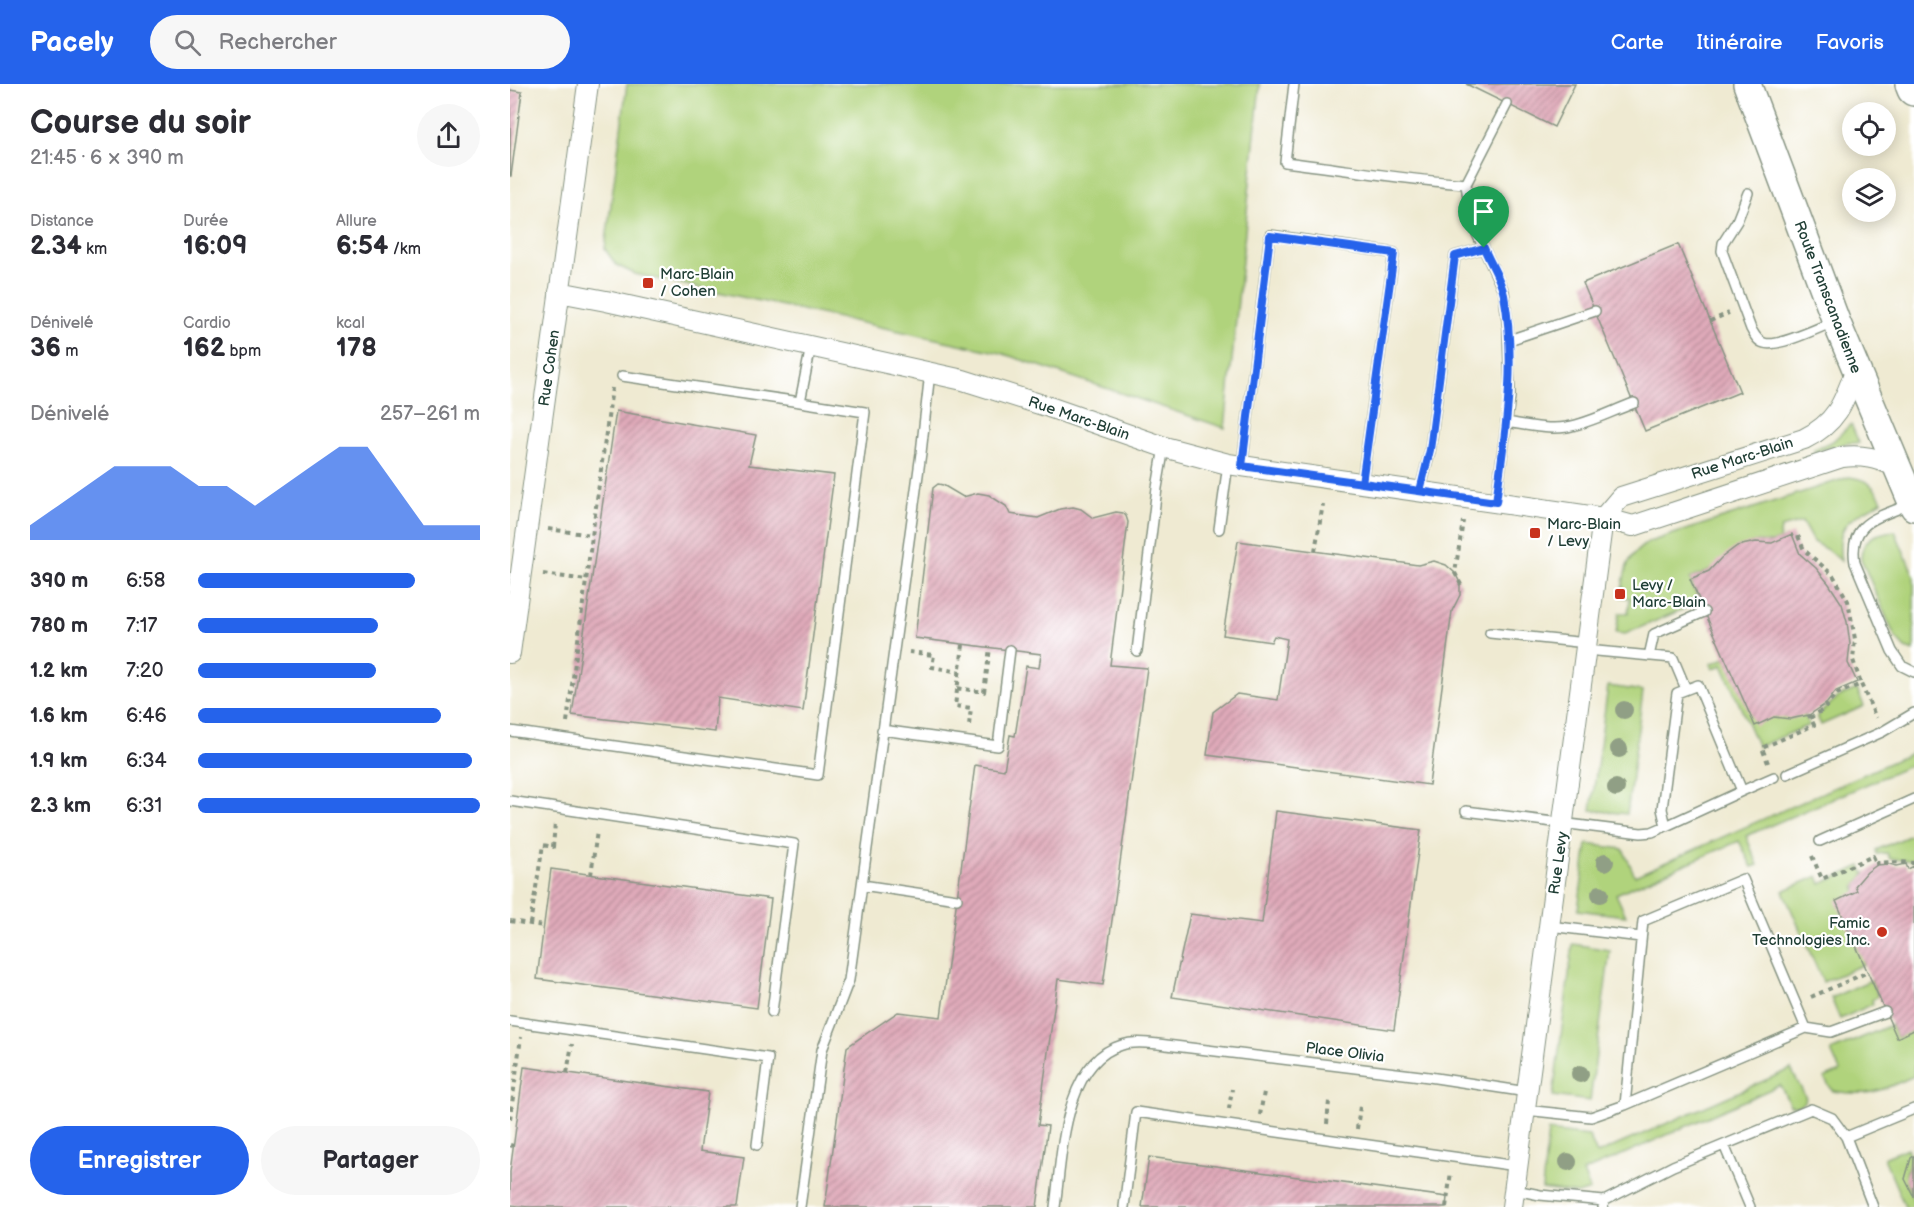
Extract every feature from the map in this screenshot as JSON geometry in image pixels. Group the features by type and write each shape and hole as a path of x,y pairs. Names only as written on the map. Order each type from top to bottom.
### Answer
{"highway":[{"path":"1912,84 1914,89"}],"main road":[{"name":"Route Transcanadienne","path":"1747,84 1836,321 1913,505"}],"street":[{"name":"Rue Cohen","path":"510,653 513,606 588,84"},
{"name":"Rue Marc-Blain","path":"559,292 963,380 1164,447 1235,465 1603,518 1634,526 1850,456 1869,456 1896,466"},
{"name":"Rue Marc-Blain","path":"1603,518 1621,497 1816,433 1834,418 1856,369"},
{"name":"Rue Levy","path":"1513,1198 1603,518"}],"lane":[{"path":"1294,84 1285,162 1412,180 1466,184"},
{"path":"1496,502 1510,396 1509,340 1504,292 1471,221 1466,184 1507,104"},
{"path":"1748,192 1737,221 1723,243 1722,251 1756,337 1765,344 1776,344 1836,321"},
{"path":"1219,529 1235,465 1270,236 1394,253 1362,483"},
{"path":"1420,491 1430,450 1455,256 1484,248"},
{"path":"1509,340 1595,311"},
{"path":"800,402 811,346"},
{"path":"800,1207 822,1050 849,981 930,372"},
{"path":"510,731 819,775 865,412 622,376"},
{"path":"1506,422 1551,428 1567,427 1634,403"},
{"path":"1137,651 1156,488 1164,447"},
{"path":"1913,505 1865,525 1857,531 1853,550 1854,563 1892,651 1902,666 1914,672"},
{"path":"1649,656 1654,634 1704,612"},
{"path":"1490,633 1649,656 1673,657 1686,689"},
{"path":"882,730 998,746 1010,650"},
{"path":"1666,826 1662,809 1677,693 1698,684 1742,791"},
{"path":"1787,774 1882,732 1914,713"},
{"path":"1466,811 1563,825 1641,833 1652,832 1774,777"},
{"path":"1820,841 1914,799"},
{"path":"510,801 794,844 772,1012"},
{"path":"1625,1105 1642,921 1743,879 1806,1028 1831,1032 1885,1011"},
{"path":"862,885 957,899"},
{"path":"1549,926 1641,937"},
{"path":"510,1021 768,1058 757,1145"},
{"name":"Place Olivia","path":"1055,1207 1068,1116 1083,1078 1102,1054 1137,1042 1429,1077 1591,1117 1625,1105 1806,1028"},
{"path":"1846,1137 1914,1108"},
{"path":"1513,1198 1540,1195 1604,1204 1673,1166 1811,1109 1832,1118 1846,1137 1873,1207"},
{"path":"1124,1207 1136,1112 1517,1166"},
{"path":"1724,1145 1750,1207"}],"path":[{"path":"1710,321 1736,311"},
{"path":"567,728 612,385"},
{"path":"1315,551 1323,504"},
{"path":"1461,585 1455,573 1463,521"},
{"path":"555,530 592,535"},
{"path":"1798,536 1804,550 1833,575 1848,601 1855,639 1853,660 1869,704"},
{"path":"549,574 586,580"},
{"path":"1842,604 1848,601"},
{"path":"963,645 955,706 971,708 968,730"},
{"path":"957,688 984,692 990,648"},
{"path":"907,651 934,655 933,668 960,672"},
{"path":"1768,761 1762,748 1814,725 1809,716 1824,709 1837,694 1861,684"},
{"path":"530,924 543,845 553,847 555,821"},
{"path":"591,874 594,851"},
{"path":"1817,868 1822,879 1873,856 1876,864 1905,861 1914,863"},
{"path":"510,921 544,926"},
{"path":"1808,999 1868,972"},
{"path":"510,1119 522,1035"},
{"path":"567,1073 568,1064"},
{"path":"1446,1207 1452,1170"}],"green space":[{"path":"627,84 1260,84 1225,428 1001,353 635,274 616,265 605,249"},
{"path":"1851,424 1859,443 1848,443 1814,452 1814,449 1833,441"},
{"path":"1849,477 1861,479 1869,484 1882,501 1854,517 1843,529 1840,547 1841,561 1831,552 1813,542 1802,522 1781,528 1779,540 1772,543 1756,542 1709,571 1690,579 1700,602 1625,634 1616,633 1619,613 1628,613 1630,598 1621,597 1627,565 1641,547 1649,542"},
{"path":"1895,531 1914,576 1914,651 1905,648 1895,637 1861,559 1867,541 1876,535"},
{"path":"1725,658 1774,717 1805,715 1809,725 1758,747 1722,665 1713,669 1711,664"},
{"path":"1608,686 1643,691 1627,814 1591,810"},
{"path":"1857,689 1864,706 1821,725 1817,716 1838,697"},
{"path":"1914,752 1914,764 1746,836 1758,865 1752,867 1739,841 1616,894 1626,916 1578,910 1587,844 1623,849 1635,876"},
{"path":"1914,834 1914,861 1890,859 1887,853 1877,854 1876,850"},
{"path":"1861,866 1864,874 1867,872 1855,886 1864,964 1823,982 1783,891 1818,876 1821,884"},
{"path":"1573,944 1610,950 1590,1101 1553,1096"},
{"path":"1871,980 1878,996 1872,1000 1873,1004 1840,1019 1831,998"},
{"path":"1891,1025 1897,1037 1914,1030 1914,1076 1892,1086 1867,1093 1833,1091 1824,1078 1840,1071 1831,1051"},
{"path":"1791,1069 1806,1098 1800,1105 1790,1105 1780,1085 1583,1172 1590,1190 1578,1194 1542,1189 1548,1131 1589,1136 1597,1154"},
{"path":"1907,1148 1910,1161 1906,1181 1914,1207 1905,1207 1884,1158"}],"building":[{"path":"1466,84 1575,84 1554,127"},
{"path":"510,90 522,92 511,176 510,176"},
{"path":"1678,244 1740,392 1645,431 1583,283"},
{"path":"616,411 756,435 749,465 834,475 803,711 718,698 715,732 572,715"},
{"path":"938,484 963,497 978,493 989,495 1006,506 1010,514 1038,518 1060,509 1073,507 1081,509 1093,518 1116,512 1123,513 1128,522 1110,665 1147,668 1103,985 1058,979 1038,1125 1048,1126 1037,1207 825,1207 847,1047 898,1012 941,1017 975,765 1004,770 1010,735 1015,736 1026,666 1039,668 1041,654 915,638 933,488"},
{"path":"1792,534 1800,554 1816,568 1842,604 1850,644 1848,663 1857,682 1836,691 1827,703 1809,715 1790,719 1774,717 1755,726 1690,579 1709,571 1737,546 1756,542 1772,543"},
{"path":"1238,541 1418,565 1434,561 1446,565 1455,573 1460,583 1460,595 1452,611 1429,785 1207,755 1213,712 1237,694 1278,700 1287,639 1274,636 1271,642 1223,635"},
{"path":"1276,811 1421,830 1394,1030 1172,997 1190,914 1262,923"},
{"name":"Famic Technologies Inc.","path":"1906,864 1908,869 1914,866 1914,1030 1897,1038 1836,901 1857,891 1855,886 1867,872 1877,865 1897,866"},
{"path":"551,869 771,899 757,1008 537,979"},
{"path":"524,1067 708,1092 700,1151 744,1157 737,1207 528,1207 510,1205 510,1172"},
{"path":"1914,1156 1914,1197 1905,1179 1911,1158"},
{"path":"1149,1157 1447,1197 1446,1207 1142,1207"}],"place":[{"name":"Marc-Blain / Cohen","path":"648,283"},
{"name":"Marc-Blain / Levy","path":"1535,533"},
{"name":"Levy / Marc-Blain","path":"1620,594"},
{"name":"Famic Technologies Inc.","path":"1882,932"}],"route":[{"path":"1484,248 1455,256 1430,450 1420,491 1242,466 1270,236 1394,253 1362,483 1496,502 1510,396 1508,329 1504,292 1484,248"}]}
